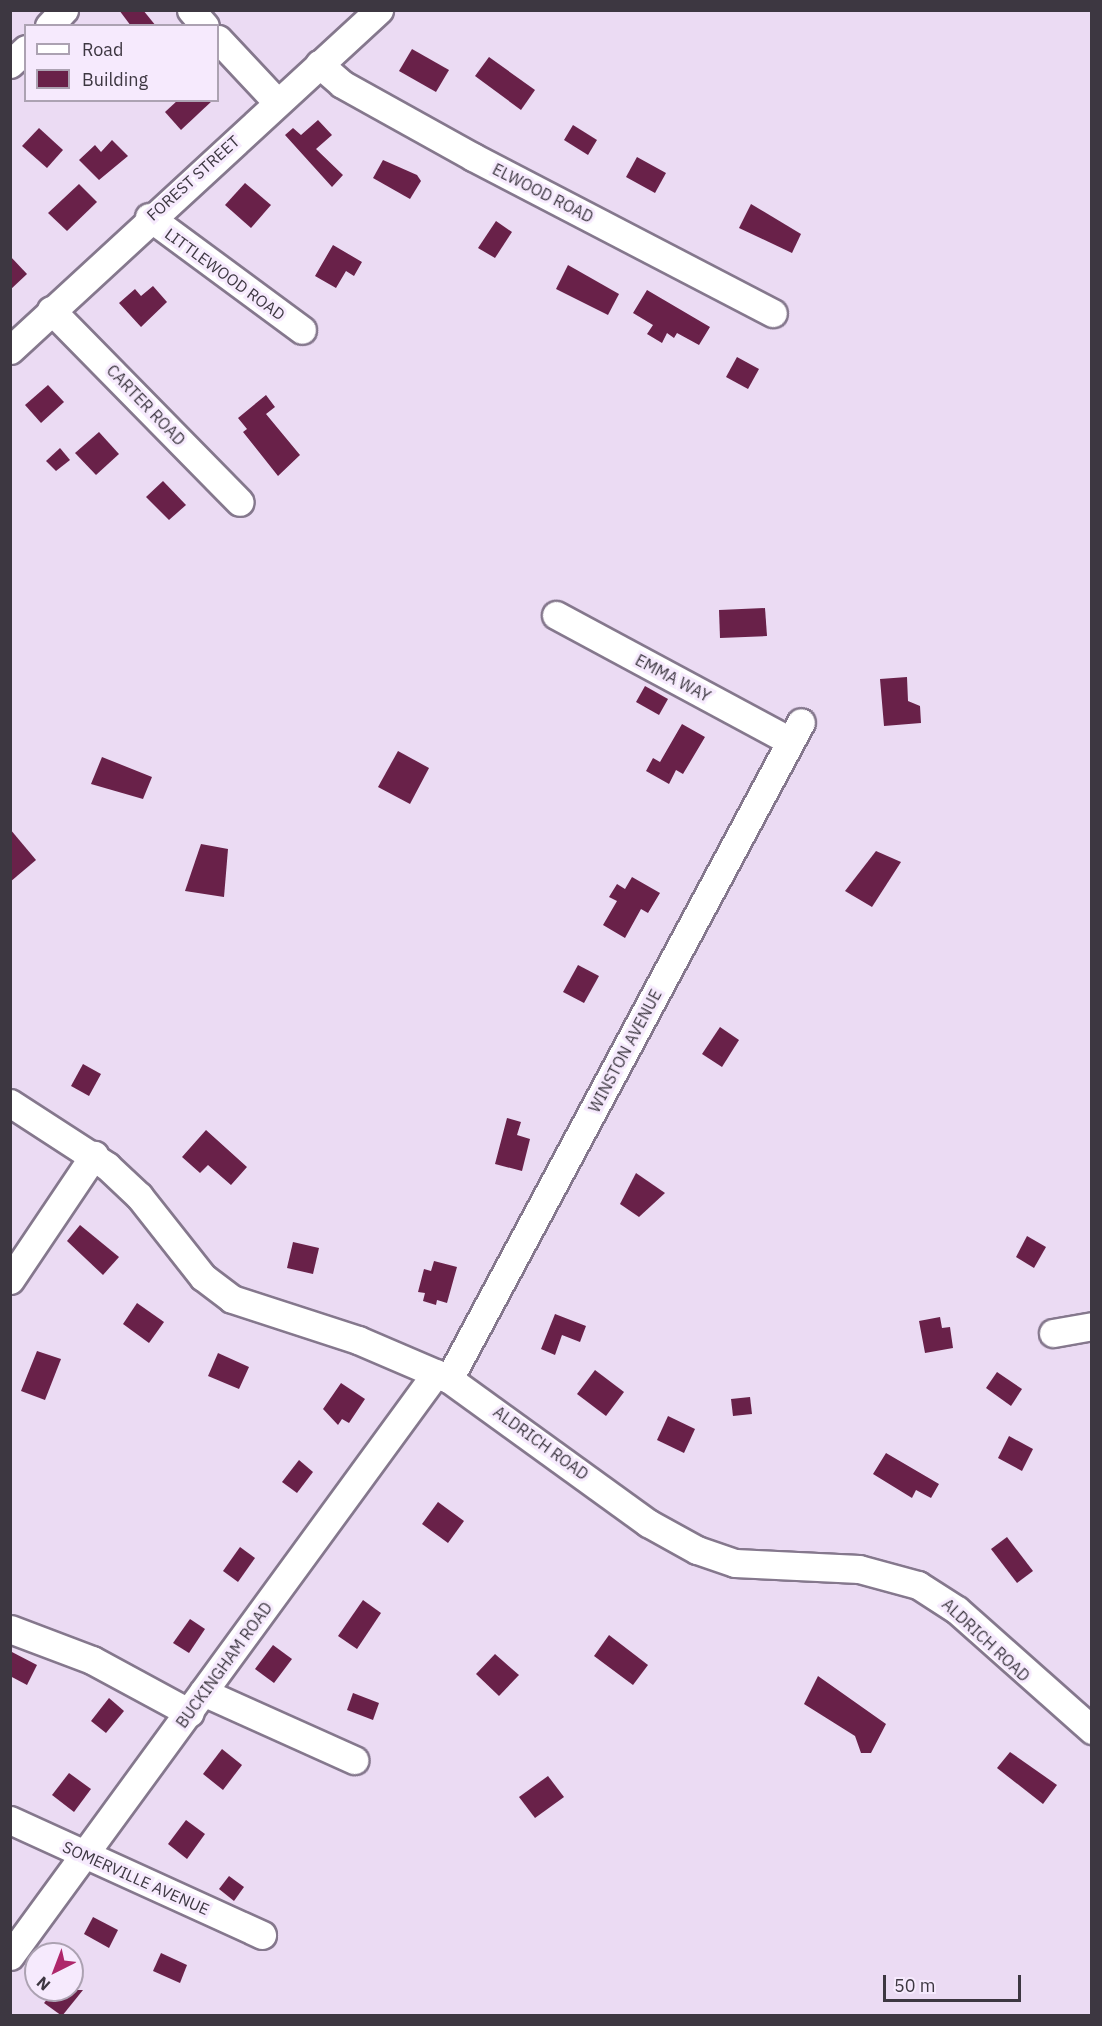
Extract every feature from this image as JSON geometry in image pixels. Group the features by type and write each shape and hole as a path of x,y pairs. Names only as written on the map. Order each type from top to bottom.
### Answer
{"street":[{"path":"51,24 64,10"},
{"path":"191,10 203,24"},
{"name":"FOREST STREET","path":"10,350 149,217 379,10"},
{"path":"219,40 277,102"},
{"path":"10,64 24,51"},
{"name":"ELWOOD ROAD","path":"319,64 342,84 463,152 773,313"},
{"name":"LITTLEWOOD ROAD","path":"149,217 302,330"},
{"name":"CARTER ROAD","path":"51,310 240,502"},
{"name":"EMMA WAY","path":"556,615 796,732"},
{"name":"WINSTON AVENUE","path":"443,1376 796,732"},
{"name":"ALDRICH ROAD","path":"10,1103 94,1155 139,1196 199,1272 232,1299 358,1340 443,1376 648,1523 697,1550 753,1565 881,1573 936,1594 1092,1730"},
{"path":"10,1280 94,1155"},
{"path":"1053,1333 1092,1326"},
{"name":"BUCKINGHAM ROAD","path":"10,1956 443,1376"},
{"path":"10,1629 197,1703 354,1760"},
{"name":"SOMERVILLE AVENUE","path":"10,1820 84,1856 262,1935"}],"building":[{"path":"119,10 143,10 154,24 130,24"},
{"path":"412,49 449,70 436,92 399,71"},
{"path":"489,57 535,90 521,110 475,76"},
{"path":"176,102 211,102 181,130 165,112"},
{"path":"318,120 332,135 316,149 343,175 332,187 285,135 293,128 301,135"},
{"path":"573,125 597,140 588,155 564,140"},
{"path":"39,128 63,150 47,168 22,146"},
{"path":"112,140 128,156 99,180 79,160 95,145 101,152"},
{"path":"637,157 666,173 655,193 626,177"},
{"path":"383,160 417,175 421,181 410,199 373,178"},
{"path":"245,183 271,205 251,228 225,205"},
{"path":"79,184 97,202 67,231 48,213"},
{"path":"751,204 801,234 792,253 739,228"},
{"path":"496,221 512,232 495,258 478,248"},
{"path":"333,245 362,262 354,276 346,271 336,288 315,276"},
{"path":"10,256 27,274 10,290"},
{"path":"568,265 619,294 608,315 556,289"},
{"path":"153,286 167,302 141,327 119,303 135,289 141,296"},
{"path":"647,290 710,327 699,345 677,333 674,338 667,333 662,343 647,334 653,325 633,313"},
{"path":"737,357 759,369 748,389 726,377"},
{"path":"48,385 64,402 41,423 25,405"},
{"path":"266,395 275,407 266,414 300,455 278,476 243,432 247,429 238,418"},
{"path":"99,432 119,454 96,475 75,453"},
{"path":"60,448 70,460 56,471 46,461"},
{"path":"163,481 186,505 169,520 146,497"},
{"path":"765,608 767,636 720,638 719,610"},
{"path":"907,677 908,701 920,706 921,723 884,726 880,679"},
{"path":"645,686 668,699 659,715 636,702"},
{"path":"682,724 705,737 683,774 676,770 669,784 646,771 653,758 660,762"},
{"path":"398,751 429,768 410,804 378,787"},
{"path":"102,757 152,777 143,799 91,784"},
{"path":"10,829 36,860 10,882"},
{"path":"201,844 228,849 224,897 185,891"},
{"path":"876,851 901,862 872,907 845,891"},
{"path":"632,877 660,893 648,913 641,909 625,938 603,925 617,901 609,897 617,884 625,889"},
{"path":"578,965 599,976 584,1003 563,992"},
{"path":"720,1027 739,1040 722,1067 702,1054"},
{"path":"83,1064 101,1074 89,1096 71,1086"},
{"path":"507,1118 521,1122 517,1135 530,1139 522,1171 495,1164"},
{"path":"206,1130 247,1167 231,1185 208,1165 200,1173 182,1157"},
{"path":"636,1173 665,1193 639,1217 620,1204"},
{"path":"80,1225 119,1257 103,1275 67,1241"},
{"path":"1027,1236 1046,1247 1034,1268 1016,1257"},
{"path":"293,1242 319,1248 313,1274 287,1268"},
{"path":"434,1261 457,1267 447,1303 437,1300 436,1305 423,1301 425,1293 418,1292 424,1269 431,1271"},
{"path":"137,1303 164,1322 149,1343 123,1324"},
{"path":"555,1314 586,1326 580,1342 562,1335 555,1355 541,1349"},
{"path":"940,1317 942,1328 950,1327 953,1348 925,1353 919,1321"},
{"path":"37,1351 61,1359 45,1400 21,1391"},
{"path":"218,1353 249,1367 239,1389 208,1376"},
{"path":"595,1370 624,1392 606,1416 577,1394"},
{"path":"997,1372 1022,1389 1011,1406 986,1388"},
{"path":"341,1383 365,1399 349,1423 342,1419 338,1425 323,1409"},
{"path":"750,1397 752,1414 733,1416 731,1399"},
{"path":"668,1416 695,1429 684,1453 657,1440"},
{"path":"1009,1436 1033,1449 1022,1471 998,1458"},
{"path":"886,1453 939,1484 931,1498 916,1490 912,1498 873,1474"},
{"path":"299,1460 313,1472 297,1493 282,1482"},
{"path":"438,1502 464,1521 448,1543 422,1524"},
{"path":"1007,1537 1033,1571 1017,1583 991,1549"},
{"path":"240,1547 255,1558 238,1582 223,1571"},
{"path":"363,1600 381,1613 357,1649 338,1636"},
{"path":"190,1619 205,1629 189,1653 173,1643"},
{"path":"609,1635 648,1665 633,1685 594,1656"},
{"path":"273,1645 292,1659 274,1683 255,1669"},
{"path":"10,1651 37,1665 27,1685 10,1676"},
{"path":"495,1654 519,1675 499,1696 476,1674"},
{"path":"818,1676 886,1724 871,1753 861,1753 855,1736 804,1704"},
{"path":"353,1693 379,1703 373,1720 347,1710"},
{"path":"109,1698 124,1711 106,1733 91,1721"},
{"path":"222,1749 242,1765 223,1790 203,1774"},
{"path":"1010,1752 1057,1785 1043,1804 997,1768"},
{"path":"69,1773 91,1789 74,1812 52,1795"},
{"path":"548,1776 564,1797 535,1818 519,1797"},
{"path":"186,1820 205,1834 187,1859 168,1844"},
{"path":"229,1876 244,1887 234,1901 219,1889"},
{"path":"93,1917 118,1930 109,1948 84,1934"},
{"path":"161,1953 187,1965 180,1983 153,1971"},
{"path":"45,2002 73,2002 62,2016"}]}
